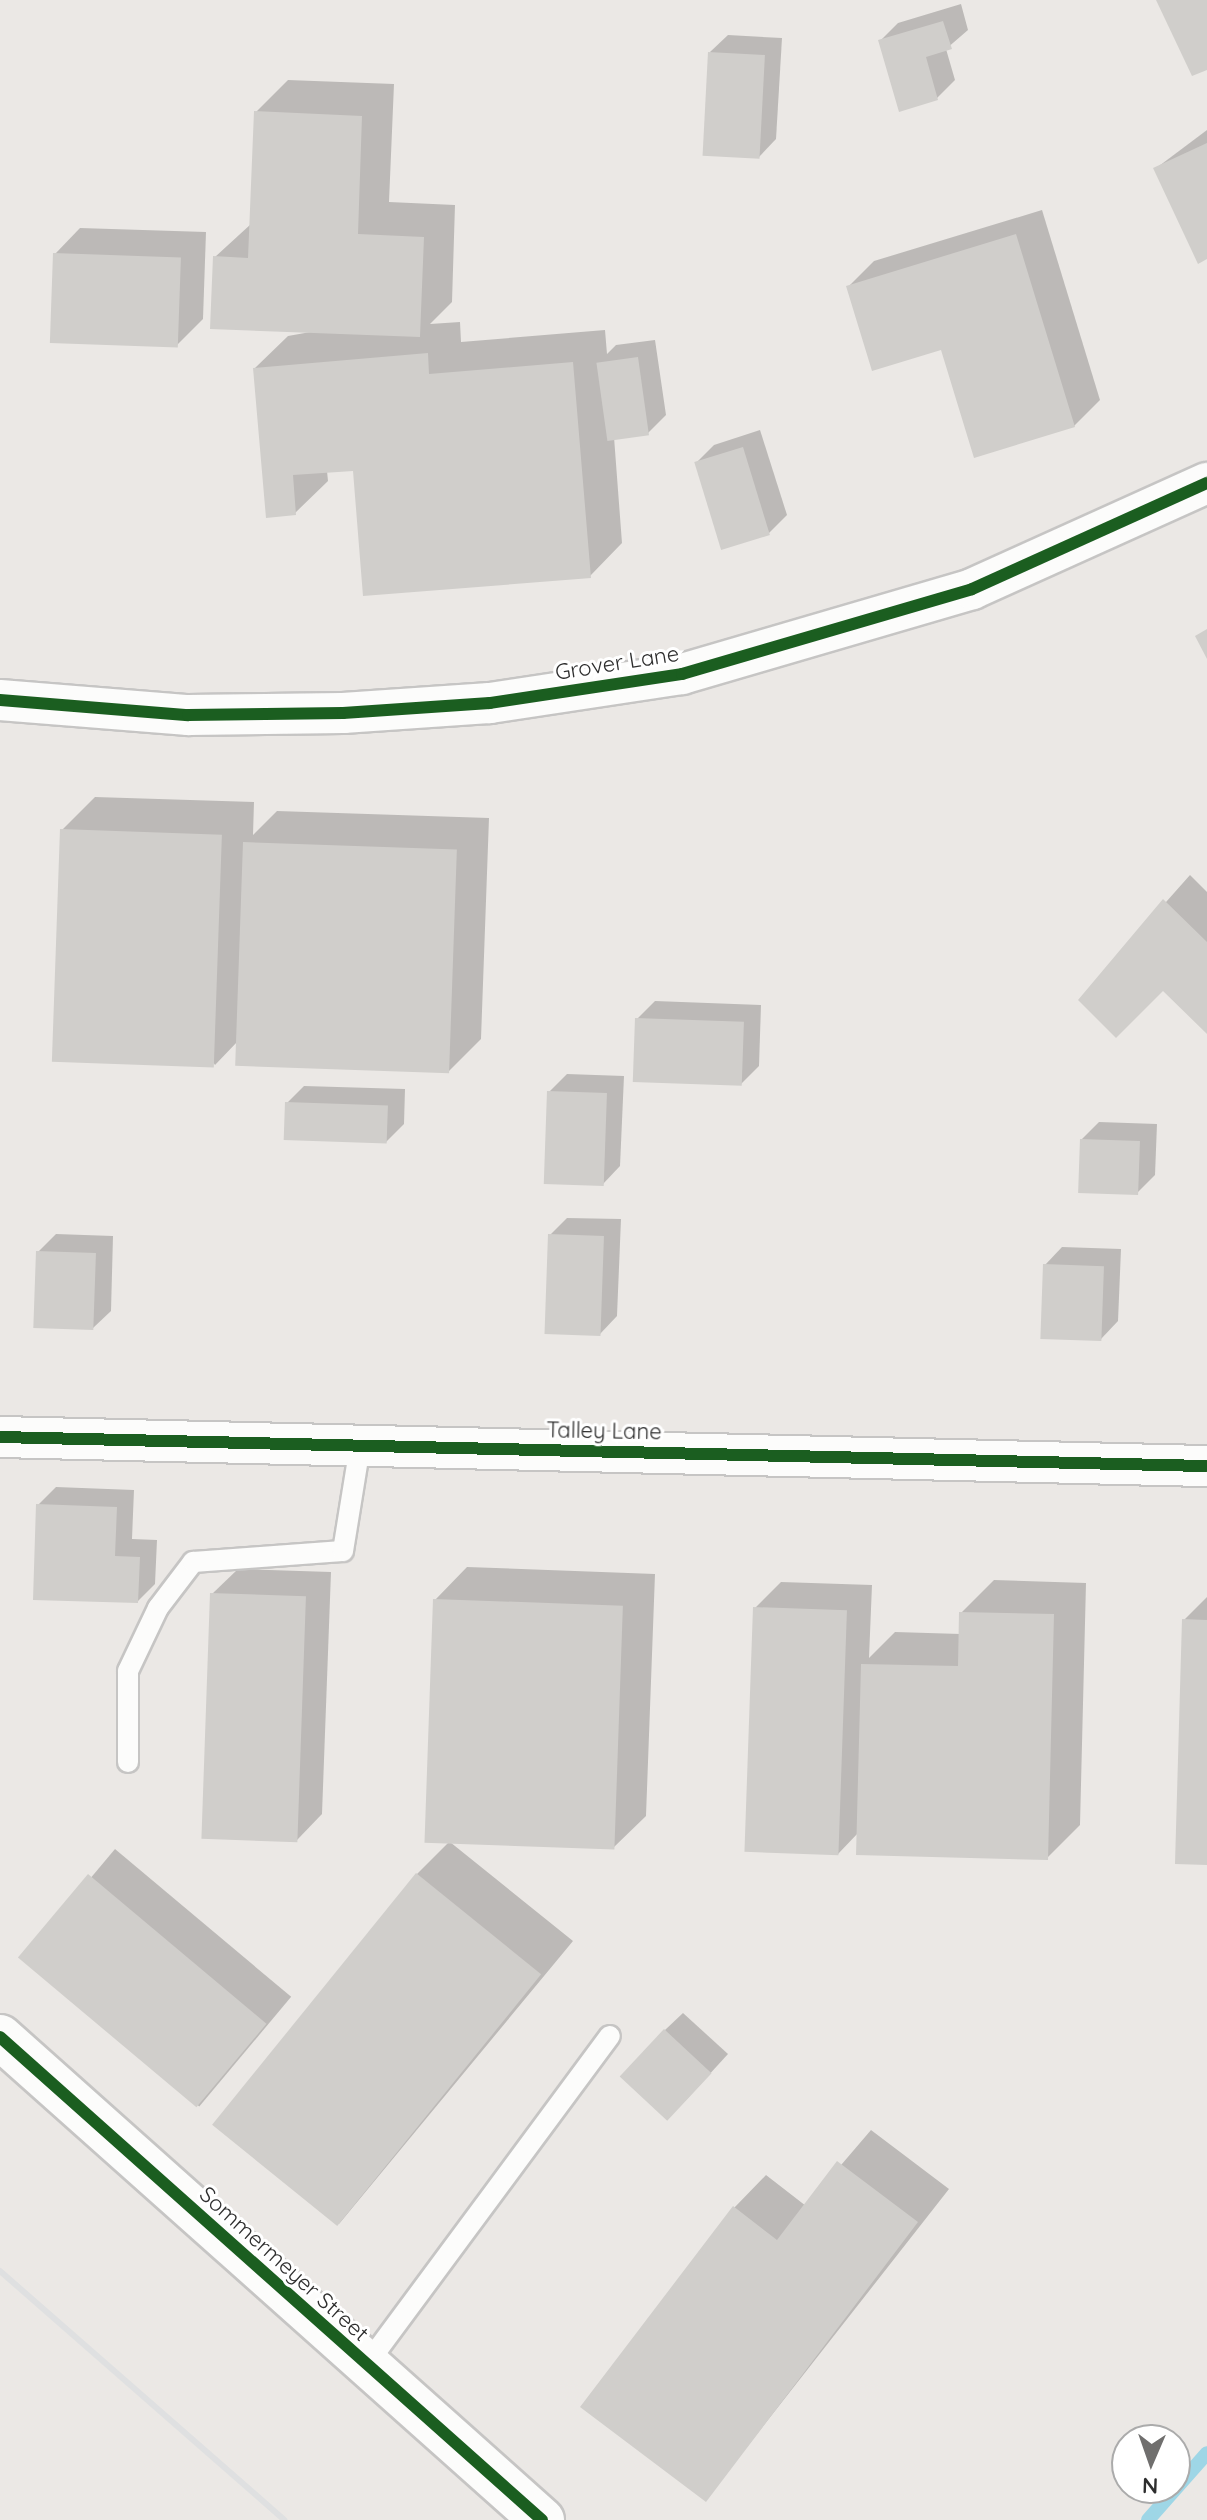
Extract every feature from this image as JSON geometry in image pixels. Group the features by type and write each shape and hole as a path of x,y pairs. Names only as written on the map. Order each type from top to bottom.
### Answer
{"street":[{"name":"Grover Lane","path":"0,700 188,715 343,713 490,703 682,674 972,589 1207,483"},
{"name":"Talley Lane","path":"0,1437 1207,1466"},
{"name":"Sommermeyer Street","path":"0,2037 542,2520"}],"lane":[{"path":"128,1762 128,1671 158,1608 193,1562 343,1551 360,1446"},
{"path":"367,2364 610,2036"}],"building":[{"path":"1156,0 1207,0 1207,70 1192,76"},
{"path":"943,21 952,49 926,57 938,100 899,112 878,40"},
{"path":"708,52 765,55 759,159 703,156"},
{"path":"254,111 362,116 358,234 424,237 420,337 210,329 213,256 248,258"},
{"path":"1207,143 1207,259 1198,264 1153,168"},
{"path":"1016,234 1075,427 974,458 941,350 872,371 846,286"},
{"path":"53,253 181,257 178,347 50,343"},
{"path":"428,353 429,374 573,362 591,578 363,596 353,471 293,475 296,515 266,518 253,368"},
{"path":"638,357 649,435 607,441 596,363"},
{"path":"743,447 770,535 721,550 694,462"},
{"path":"1207,629 1207,659 1195,636"},
{"path":"60,829 222,835 214,1068 52,1062"},
{"path":"243,842 457,849 449,1073 235,1066"},
{"path":"1163,899 1207,942 1207,1034 1163,991 1116,1038 1078,1000"},
{"path":"635,1018 744,1022 742,1086 633,1082"},
{"path":"547,1091 607,1093 604,1186 544,1184"},
{"path":"285,1102 388,1106 387,1144 284,1140"},
{"path":"1080,1139 1140,1141 1138,1195 1078,1193"},
{"path":"548,1234 604,1236 600,1336 545,1334"},
{"path":"36,1251 96,1253 93,1330 33,1328"},
{"path":"1043,1264 1104,1266 1101,1341 1040,1339"},
{"path":"36,1504 117,1507 115,1556 140,1557 138,1603 33,1600"},
{"path":"210,1593 306,1596 297,1842 201,1839"},
{"path":"433,1599 623,1606 614,1849 424,1843"},
{"path":"753,1607 847,1610 838,1855 744,1852"},
{"path":"959,1612 1054,1614 1048,1860 856,1855 861,1664 958,1666"},
{"path":"1182,1619 1207,1620 1207,1865 1175,1864"},
{"path":"416,1873 541,1974 337,2226 212,2125"},
{"path":"88,1874 266,2024 196,2107 18,1957"},
{"path":"664,2029 712,2073 667,2121 620,2077"},
{"path":"837,2161 918,2222 706,2502 580,2407 733,2206 777,2240"}],"waterway":[{"path":"1148,2520 1207,2453"}],"railway":[{"path":"0,2271 284,2520"}],"cycle path":[{"path":"0,700 188,715 343,713 490,703 682,674 972,589 1207,483"},
{"path":"0,1437 1207,1466"},
{"path":"0,2037 542,2520"}]}
